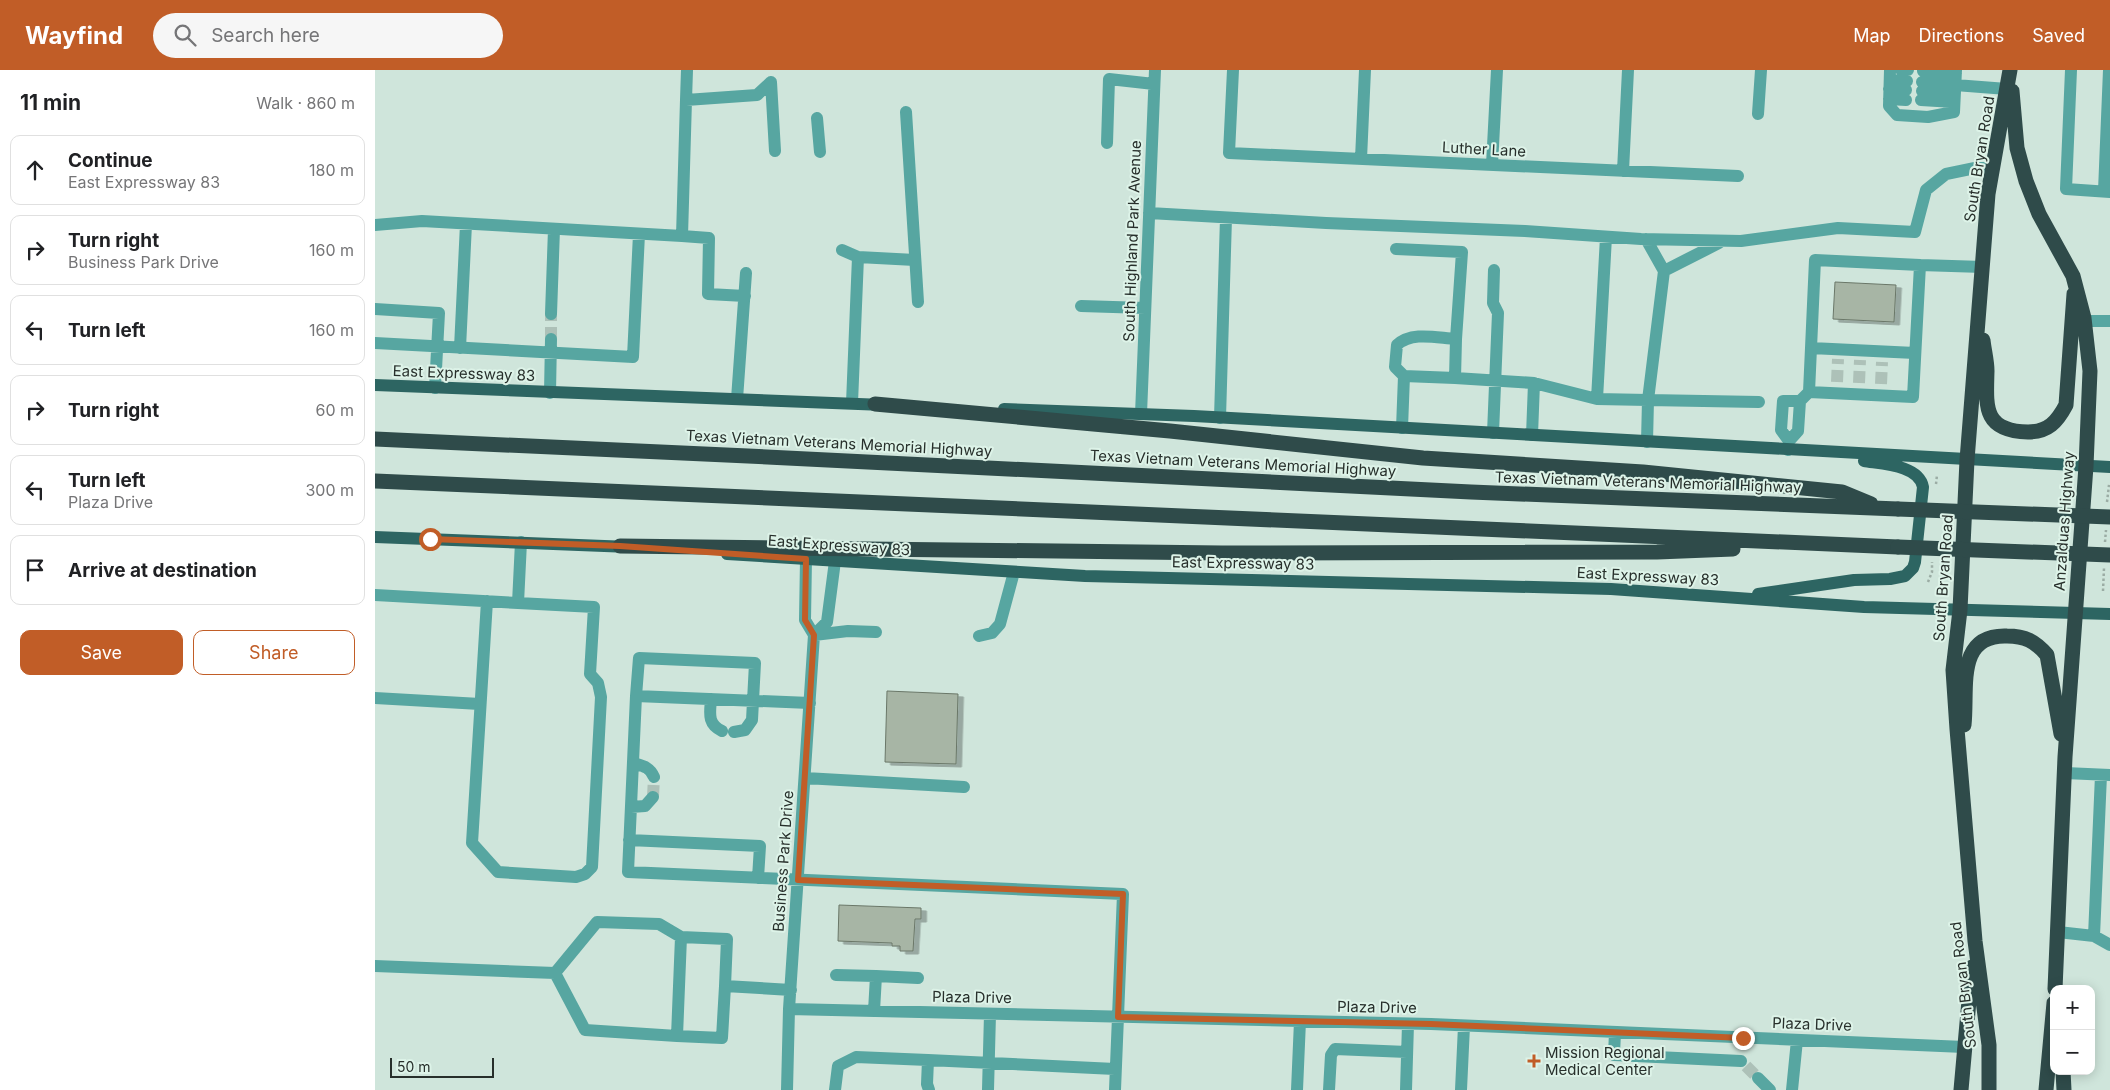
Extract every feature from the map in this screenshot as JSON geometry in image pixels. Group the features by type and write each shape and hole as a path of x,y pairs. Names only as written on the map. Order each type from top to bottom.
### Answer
{"highway":[{"name":"South Bryan Road","path":"1989,1090 1989,1045 1975,941 1953,670 1960,610 1967,460 1988,194 2010,70"},
{"path":"1979,311 1987,367 1986,404 1990,418 2000,427 2017,432 2037,432 2050,428 2059,420 2066,405 2078,321 2075,284 2073,276 2039,214 2026,181 2017,148 2010,70"},
{"name":"Anzalduas Highway","path":"2056,985 2065,757 2086,466 2090,371 2078,321"},
{"path":"875,404 1160,430 1423,458 1643,472 1842,492 1882,508"},
{"name":"Texas Vietnam Veterans Memorial Highway","path":"375,439 1471,492 2107,517"},
{"path":"375,481 1524,530 1898,548 2107,554"},
{"path":"620,546 1262,552 1657,552 1838,545"},
{"path":"1960,772 1967,666 1973,649 1981,641 2001,636 2028,638 2040,646 2047,655 2065,757"},
{"path":"1961,1090 1975,941"},
{"path":"2046,1090 2052,1030"},
{"path":"2063,1075 2064,1090"}],"main road":[{"name":"East Expressway 83","path":"375,385 1141,414 1647,442 1789,445 1823,452 2110,467"},
{"path":"1733,598 1853,580 1890,579 1905,576 1913,568 1923,487 1922,481 1917,475 1906,469 1823,452"},
{"name":"East Expressway 83","path":"375,537 620,546 835,562 1085,576 1611,588 1864,607 2110,614"}],"street":[{"path":"681,236 687,70"},
{"name":"South Highland Park Avenue","path":"1141,414 1155,70"},
{"name":"Luther Lane","path":"1233,70 1229,153 1738,176"},
{"path":"1361,159 1365,70"},
{"path":"1492,165 1497,70"},
{"path":"1623,171 1628,70"},
{"path":"1758,114 1761,70"},
{"path":"2071,70 2066,188 2107,191 2109,70"},
{"path":"1107,143 1109,79 1154,84"},
{"path":"686,100 757,95 771,82 775,151"},
{"path":"1890,84 1906,82"},
{"path":"1890,84 1906,82"},
{"path":"1890,84 1889,106 1897,115 1928,117 1954,112 1955,84"},
{"path":"1922,86 1955,84"},
{"path":"1922,86 1955,84 2007,89"},
{"path":"906,112 918,302"},
{"path":"817,118 820,152"},
{"path":"1149,213 1525,231 1605,237 1723,241 1741,241 1838,228 1915,232 1926,190 1946,174 1975,168 1993,168"},
{"path":"1220,418 1226,218"},
{"path":"375,225 422,221 709,238 707,294 745,296"},
{"path":"460,348 466,224"},
{"path":"551,314 554,229"},
{"path":"375,343 460,348 551,346 633,357 639,234"},
{"path":"1597,399 1605,237"},
{"path":"1646,239 1664,271 1649,400 1647,442"},
{"path":"1664,271 1723,241"},
{"path":"1396,249 1462,252 1455,378"},
{"path":"842,250 858,257 915,260"},
{"path":"852,404 858,257"},
{"path":"1809,392 1815,260 1983,267"},
{"path":"1789,445 1798,430 1799,401 1809,392 1837,388 1859,388 1881,390 1913,397 1920,265"},
{"path":"1493,433 1498,313 1493,303 1495,270"},
{"path":"737,399 746,273"},
{"path":"1081,306 1145,308"},
{"path":"375,309 439,313 435,388"},
{"path":"2078,321 2110,321"},
{"path":"1456,339 1412,337 1403,339 1397,345 1395,367 1404,376 1534,383 1597,399 1759,402"},
{"path":"550,393 551,346"},
{"path":"1811,348 1839,354 1883,356 1915,352"},
{"path":"1402,428 1404,376"},
{"path":"1532,435 1534,383"},
{"path":"518,603 521,542"},
{"name":"Business Park Drive","path":"787,1090 789,1009 814,635 805,620 806,559"},
{"path":"814,635 827,622 835,562"},
{"path":"979,636 991,633 1000,624 1014,572"},
{"path":"375,595 487,601 518,603 594,607 590,674 598,683 601,697 593,867 585,874 576,877 498,872 472,843 487,601"},
{"path":"814,635 848,631 876,632"},
{"path":"711,699 711,724 728,731 745,730 752,720 755,663 639,658 628,872 1123,894 1115,1090"},
{"path":"637,696 810,703"},
{"path":"375,698 481,704"},
{"path":"633,763 647,767 652,771 654,777"},
{"path":"2065,773 2105,775 2094,936"},
{"path":"805,778 964,786"},
{"path":"631,807 645,806 653,797"},
{"path":"629,840 760,846 758,878"},
{"path":"597,922 659,924 681,937 727,939 723,1038 585,1030 555,973 597,922"},
{"path":"2058,932 2094,936 2110,946"},
{"path":"677,1036 681,937"},
{"path":"375,966 555,973"},
{"path":"836,975 918,978"},
{"path":"874,1011 876,976"},
{"path":"725,986 791,990"},
{"name":"Plaza Drive","path":"789,1009 1408,1024 1964,1047"},
{"path":"988,1090 990,1014"},
{"path":"1297,1090 1300,1021"},
{"path":"1405,1090 1408,1024"},
{"path":"1461,1090 1464,1026"},
{"path":"1615,1032 1614,1056 1743,1064 1743,1038"},
{"path":"1792,1090 1797,1040"},
{"path":"1329,1090 1331,1055 1335,1049 1407,1052"},
{"path":"835,1090 839,1066 856,1057 1115,1069"},
{"path":"928,1060 927,1084 929,1090"},
{"path":"1758,1078 1770,1090"}],"path":[{"path":"1936,484 1937,475"},
{"path":"2103,591 2107,554 2109,485"},
{"path":"1928,582 1932,572 1932,562"}],"building":[{"path":"1835,282 1896,285 1894,322 1833,319"},
{"path":"887,691 958,694 956,764 885,762"},
{"path":"839,905 921,908 921,919 915,919 913,951 900,951 900,946 892,946 892,943 838,941"}],"tunnel":[{"path":"551,314 551,339"},
{"path":"1837,382 1838,359"},
{"path":"1859,383 1860,360"},
{"path":"1881,384 1882,362"},
{"path":"653,797 654,777"},
{"path":"1746,1066 1758,1078"}],"place":[{"name":"Mission Regional Medical Center","path":"1534,1061"}],"route":[{"path":"430,539 620,546 806,559 805,620 814,635 798,880 1123,894 1118,1017 1431,1024 1743,1038"}]}
